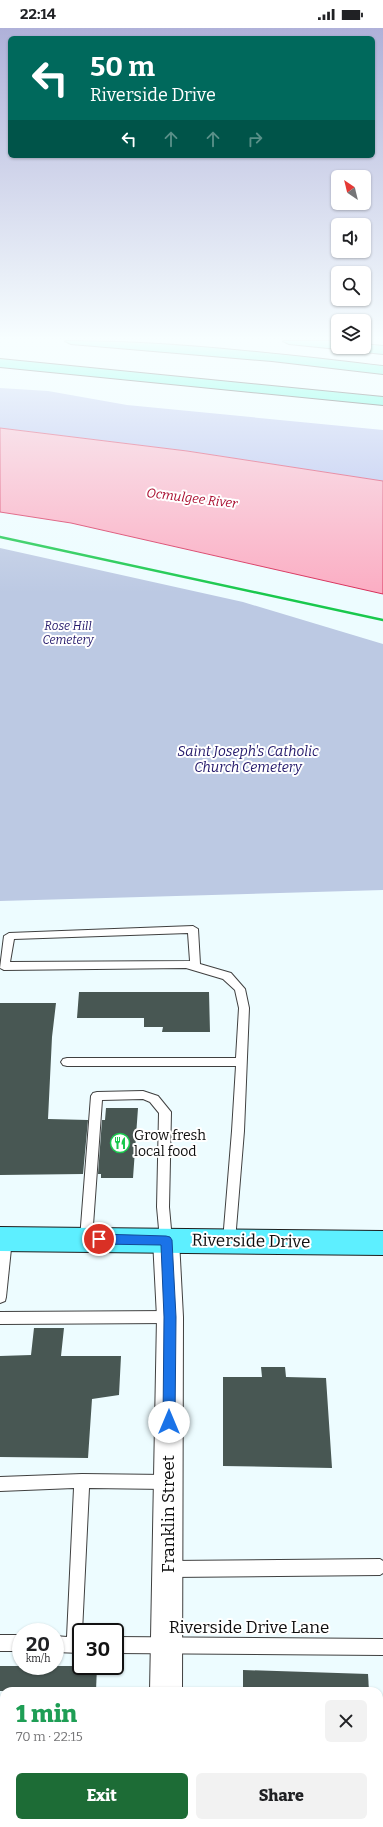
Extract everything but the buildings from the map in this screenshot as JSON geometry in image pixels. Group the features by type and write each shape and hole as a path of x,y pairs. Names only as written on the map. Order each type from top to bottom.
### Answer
{"main road":[{"name":"Riverside Drive","path":"3,1239 383,1243"}],"street":[{"name":"Franklin Street","path":"166,1240 170,1317 166,1687"}],"lane":[{"path":"195,967 193,929 9,936 4,966 186,964 195,967 227,976 240,989 244,1008 229,1241"},
{"path":"67,1062 241,1062"},
{"path":"86,1239 97,1096 143,1095 154,1099 165,1112 163,1207 166,1240"},
{"path":"0,1297 3,1239"},
{"path":"0,1318 170,1317"},
{"path":"79,1623 82,1481"},
{"path":"0,1484 82,1481 168,1482"},
{"path":"168,1569 380,1567"},
{"path":"0,1643 12,1643"},
{"name":"Riverside Drive Lane","path":"124,1645 383,1647"}],"shaded area":[{"path":"0,425 331,425 383,430 383,481 187,451 0,428"}],"green space":[{"name":"Saint Joseph's Catholic Church Cemetery","path":"0,548 243,602 383,644 383,890 0,901"}],"water":[{"name":"Ocmulgee River","path":"0,428 187,451 383,481 383,594 71,523 0,512"}],"railway":[{"path":"0,537 383,620"}],"place":[{"name":"Grow fresh local food","path":"120,1143"}],"route":[{"path":"99,1239 166,1240 170,1317 169,1422"}],"park label":[{"name":"Rose Hill Cemetery","path":"68,633"}]}
